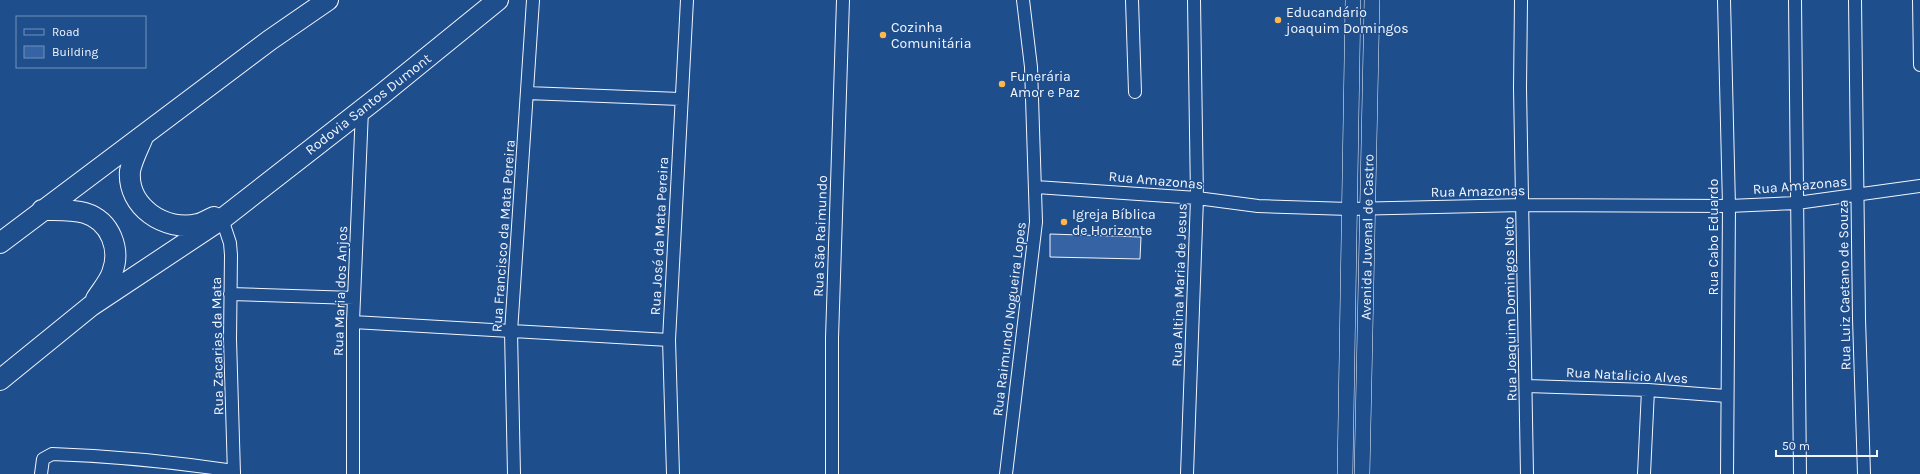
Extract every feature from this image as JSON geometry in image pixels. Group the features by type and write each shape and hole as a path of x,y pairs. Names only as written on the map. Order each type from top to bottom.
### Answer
{"highway":[{"path":"1,241 143,137 270,40 328,0"},
{"name":"Rodovia Santos Dumont","path":"229,213 362,110 498,0"},
{"path":"143,137 130,171 132,186 137,201 157,220 176,224 198,224 229,213"},
{"path":"42,210 87,213 106,227 112,236 116,252 112,275 91,306"},
{"path":"0,380 91,306 229,213"}],"street":[{"name":"Rua Francisco da Mata Pereira","path":"514,474 511,332 533,0"},
{"name":"Rua José da Mata Pereira","path":"673,474 669,340 680,99 687,0"},
{"name":"Rua São Raimundo","path":"832,474 832,338 843,0"},
{"name":"Rua Raimundo Nogueira Lopes","path":"1006,474 1035,238 1036,187 1031,67 1023,0"},
{"path":"1132,0 1135,92"},
{"name":"Rua Altina Maria de Jesus","path":"1187,474 1197,198 1194,0"},
{"name":"Avenida Juvenal de Castro","path":"1345,474 1353,0"},
{"name":"Avenida Juvenal de Castro","path":"1362,474 1372,0"},
{"name":"Rua Joaquim Domingos Neto","path":"1521,0 1522,205 1527,386 1527,474"},
{"name":"Rua Cabo Eduardo","path":"1724,0 1729,206 1726,396 1727,474"},
{"path":"1795,0 1800,474"},
{"name":"Rua Luiz Caetano de Souza","path":"1856,0 1857,195 1864,474"},
{"path":"1919,0 1920,65"},
{"path":"527,93 680,99"},
{"name":"Rua Maria dos Anjos","path":"353,474 354,298 362,110"},
{"name":"Rua Amazonas","path":"1036,187 1197,198 1258,206 1349,209 1522,205 1729,206 1797,203 1920,186"},
{"name":"Rua Zacarias da Mata","path":"229,213 234,473"},
{"path":"230,294 354,298"},
{"path":"354,322 669,340"},
{"name":"Rua Natalicio Alves","path":"1527,386 1648,390 1726,396"},
{"path":"1644,474 1648,390"},
{"path":"41,474 43,459 52,454 234,473"}],"building":[{"path":"1050,234 1141,237 1140,259 1050,257"}],"place":[{"name":"Educandário joaquim Domingos","path":"1278,20"},
{"name":"Cozinha Comunitária","path":"883,35"},
{"name":"Funerária Amor e Paz","path":"1002,84"},
{"name":"Igreja Bíblica de Horizonte","path":"1064,222"}]}
